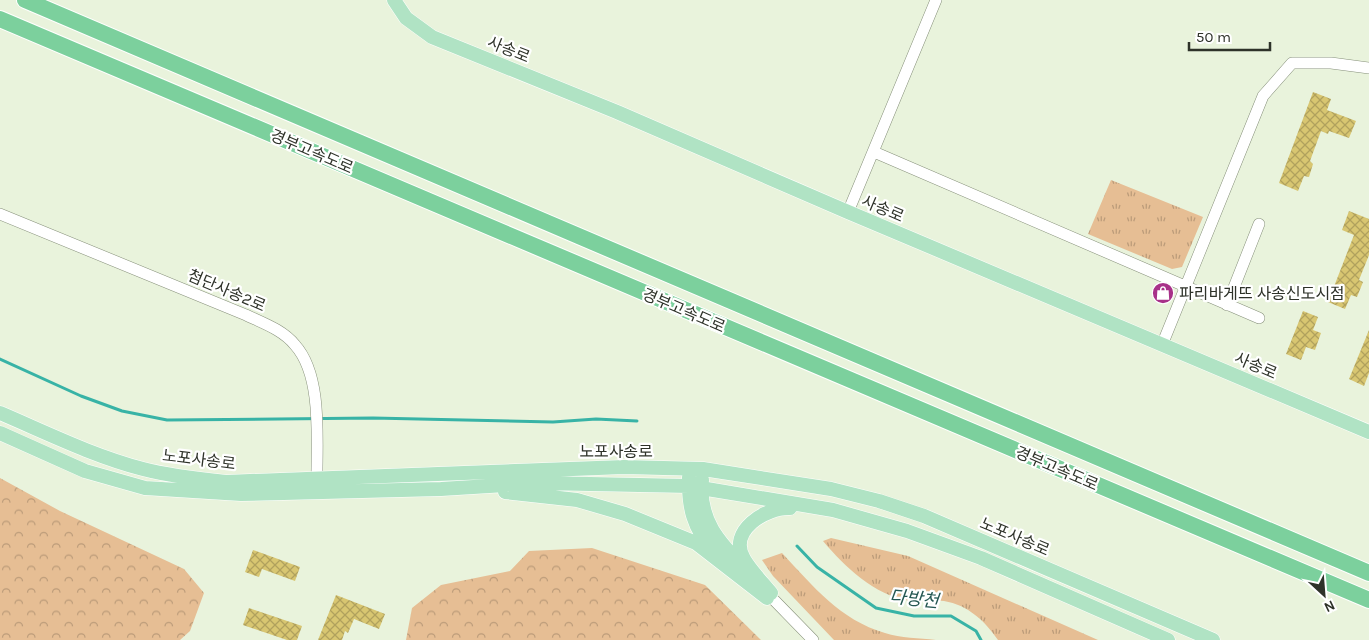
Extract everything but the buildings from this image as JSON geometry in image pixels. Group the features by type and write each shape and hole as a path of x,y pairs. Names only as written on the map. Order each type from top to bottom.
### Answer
{"highway":[{"name":"경부고속도로","path":"25,0 1369,573"},
{"name":"경부고속도로","path":"0,19 1369,600"}],"main road":[{"name":"사송로","path":"394,0 406,18 432,38 618,112 848,212 1369,432"},
{"name":"노포사송로","path":"0,413 101,456 142,469 184,478 226,482 317,477 624,467 696,469 831,489 878,500 924,516 1213,640"},
{"name":"노포사송로","path":"0,432 85,471 144,488 241,494 317,493 540,483 695,487 822,508 907,531 981,558 1168,640"},
{"path":"696,469 695,487 689,507 698,528 712,548 771,597"},
{"path":"467,487 577,500 625,514 696,543 771,597"},
{"path":"771,597 743,558 740,542 744,531 749,524 780,507 822,508"}],"street":[{"path":"848,212 936,0"},
{"path":"1162,345 1263,96 1292,63 1331,63 1369,68"},
{"path":"874,152 1185,288 1259,318"},
{"name":"첨단사송2로","path":"0,214 220,304 278,330 295,344 303,355 312,376 317,493"},
{"path":"1227,305 1259,224"},
{"path":"771,597 813,640"}],"green space":[{"path":"1111,180 1203,217 1182,267 1172,269 1088,234"},
{"path":"0,478 60,511 184,569 204,593 190,631 180,640 0,640"},
{"path":"831,538 908,556 1098,640 998,640 982,620 961,606 944,601 910,601 884,593 872,586 851,570 823,541"},
{"path":"592,548 705,585 761,640 406,640 412,608 441,585 510,571 529,551"},
{"path":"782,553 816,589 854,620 891,635 936,640 834,640 773,576 762,560"}],"waterway":[{"path":"0,359 81,396 122,411 167,420 373,418 553,422 596,419 637,421"},
{"name":"다방천","path":"797,546 817,567 876,608 914,616 951,616 976,631 981,640"}],"place":[{"name":"파리바게뜨 사송신도시점","path":"1163,293"}]}
